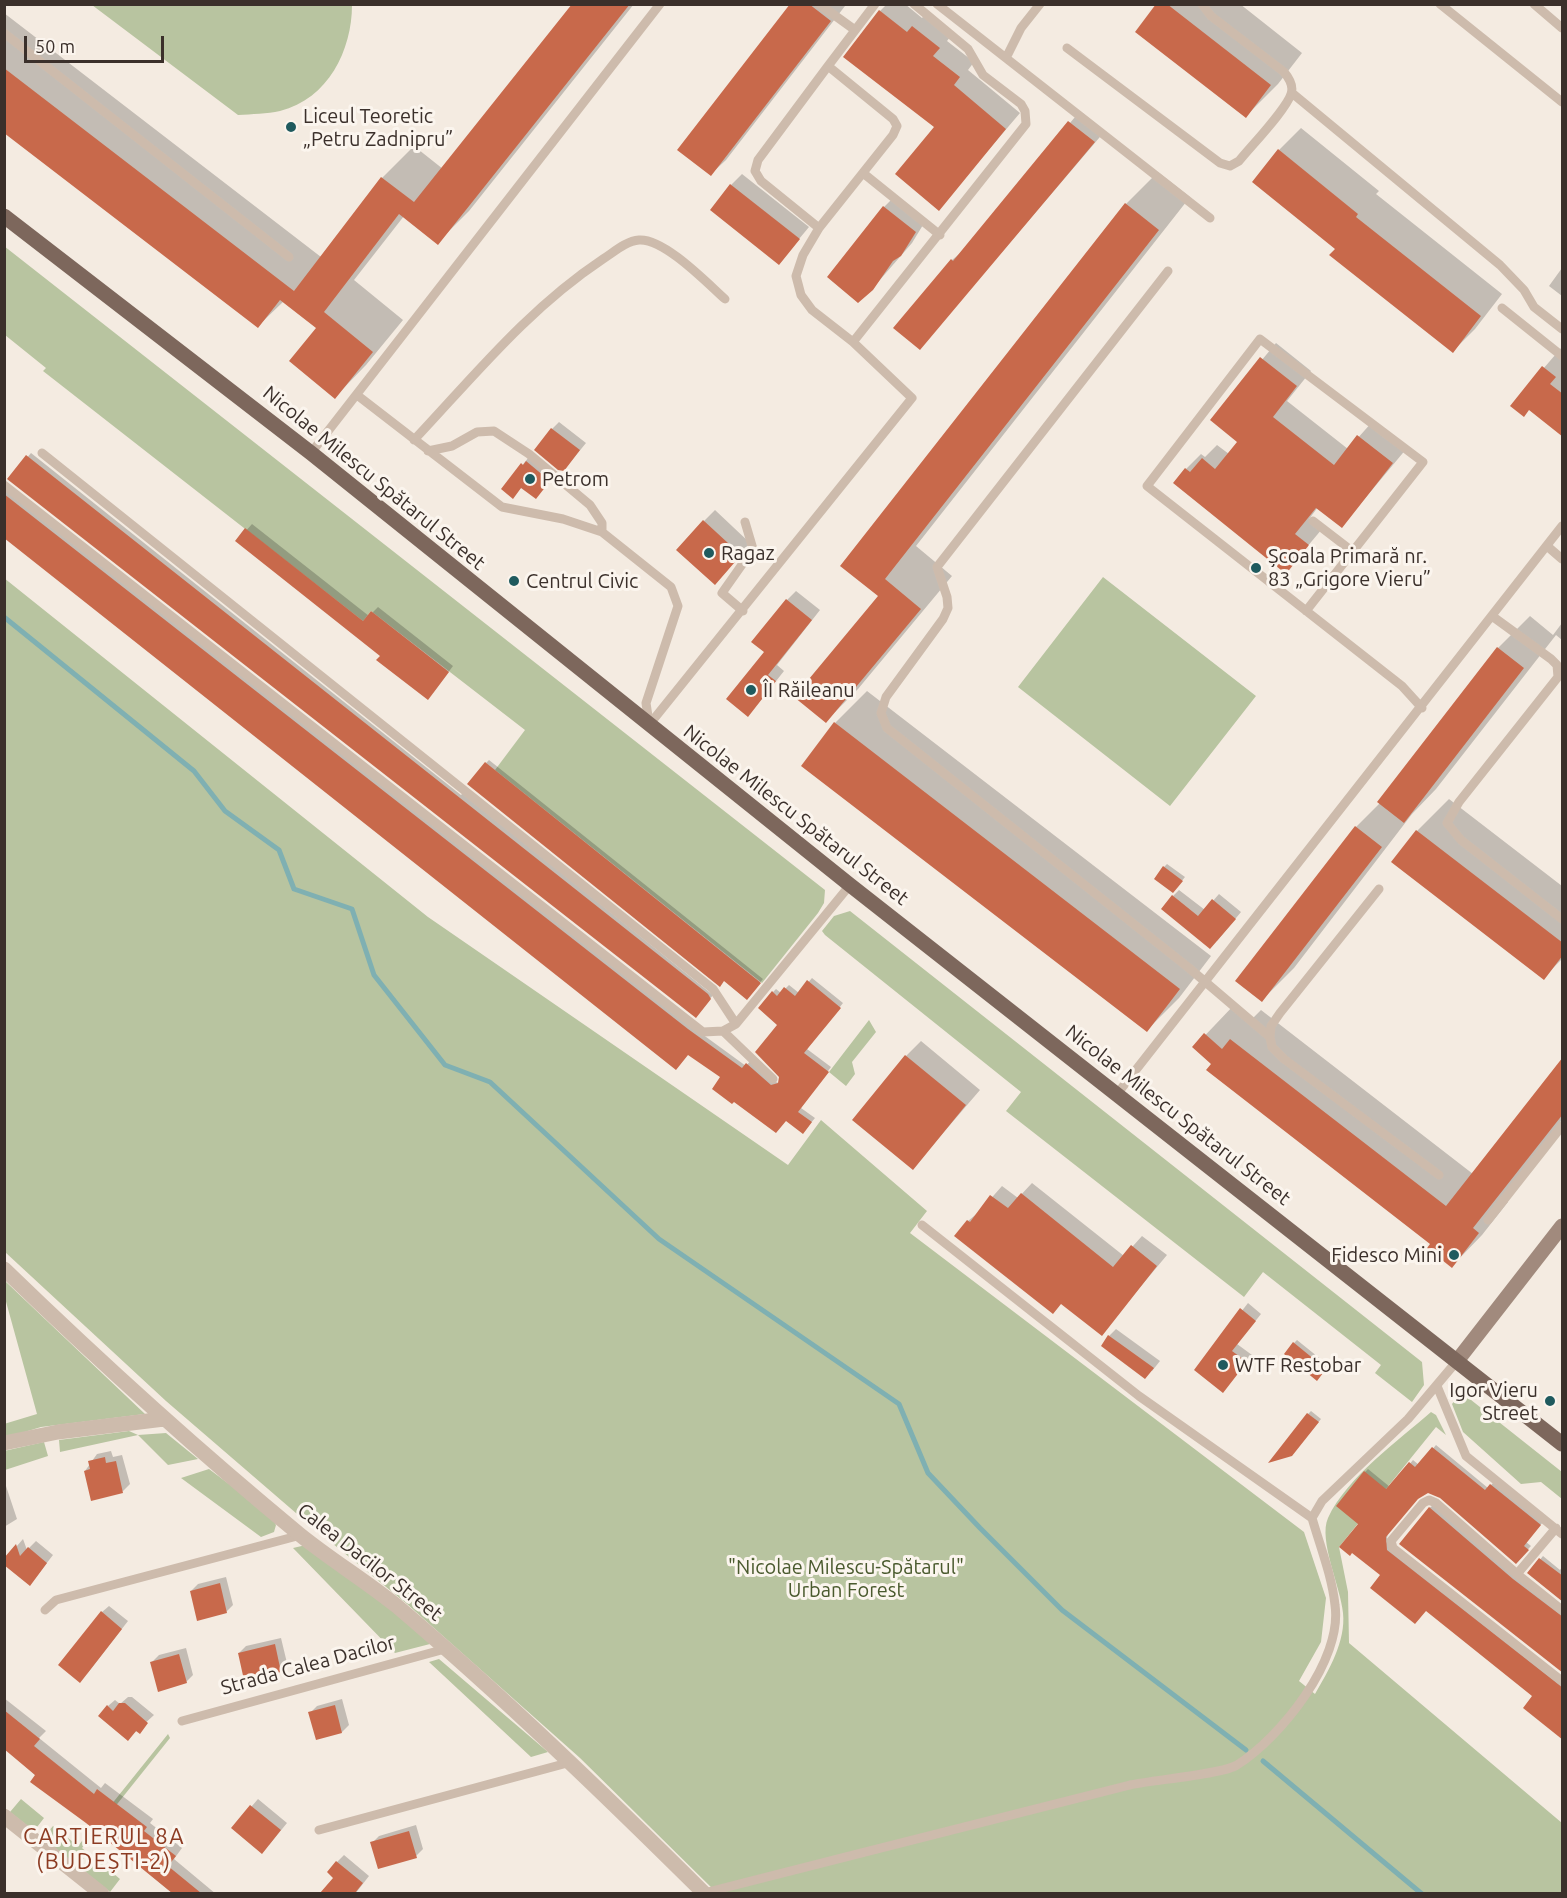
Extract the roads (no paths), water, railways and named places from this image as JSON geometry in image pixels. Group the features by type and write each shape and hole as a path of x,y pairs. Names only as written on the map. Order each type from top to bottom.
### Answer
{"main road":[{"name":"Nicolae Milescu Spătarul Street","path":"4,216 311,453 850,885 1563,1444"}],"street":[{"path":"1457,1361 1563,1226"},
{"name":"Calea Dacilor Street","path":"4,1269 129,1389 301,1535 396,1606 445,1649 571,1762 704,1893"},
{"path":"4,1443 58,1432 164,1419"},
{"path":"4,1816 102,1893"}],"lane":[{"path":"311,453 660,4"},
{"path":"819,4 855,30"},
{"path":"819,228 761,181 755,171 758,160 875,4"},
{"path":"853,342 1022,132 1027,117 1021,104 983,75 968,49 914,4"},
{"path":"937,4 1210,218"},
{"path":"1006,58 1021,28 1040,4"},
{"path":"1202,4 1211,16 1284,72 1289,78 1292,93 1500,265 1524,290 1534,307 1563,329"},
{"path":"1440,4 1563,102"},
{"path":"1534,4 1563,27"},
{"path":"4,33 289,257"},
{"path":"1067,48 1220,163 1230,166 1239,161 1292,93"},
{"path":"649,725 743,611 912,398 853,342 812,310 798,287 796,276 803,255 819,228 894,135 897,126 893,119 828,66"},
{"path":"863,173 940,235"},
{"path":"414,440 527,318 587,270 627,244 641,240 657,245 674,255 725,299"},
{"path":"1168,271 942,559 937,567 948,608 944,619 886,697 881,713 887,728 1207,982 1270,1037"},
{"path":"1502,308 1563,356"},
{"path":"1306,611 1423,462 1260,339 1148,486 1306,611 1402,686 1422,708"},
{"path":"357,395 502,507 563,519 602,532 663,579 677,597 678,606 674,624 658,662 646,703 649,725"},
{"path":"428,451 452,446 477,432 494,431 529,454 590,505 602,523 602,532"},
{"path":"42,453 714,989 736,1024"},
{"path":"4,485 703,1032 723,1031 736,1024 850,885"},
{"path":"1313,521 1352,551"},
{"path":"743,611 723,594 753,549 746,522"},
{"path":"1117,1094 1563,526"},
{"path":"1547,546 1563,559"},
{"path":"1492,616 1551,658 1557,665 1558,677 1459,802 1448,823 1461,840 1563,919"},
{"path":"1380,889 1271,1026 1272,1047 1284,1059 1438,1175"},
{"path":"723,1031 773,1079"},
{"path":"1488,1221 1563,1126"},
{"path":"704,1893 1141,1783 1235,1767 1262,1745 1298,1706 1319,1670 1333,1636 1336,1606 1312,1518 1138,1396 922,1225"},
{"path":"1312,1518 1322,1501 1408,1419 1457,1361"},
{"path":"1437,1386 1466,1456 1559,1531 1516,1574"},
{"path":"1563,1610 1516,1574 1436,1503 1429,1500 1423,1503 1391,1541 1393,1548 1563,1681"},
{"path":"45,1610 56,1600 301,1535"},
{"name":"Strada Calea Dacilor","path":"182,1721 445,1649"},
{"path":"318,1830 571,1762"}],"waterway":[{"path":"4,617 194,771 225,811 279,850 294,889 352,909 374,975 445,1065 490,1082 659,1239 899,1404 928,1473 1062,1610 1246,1750"},
{"path":"1263,1761 1422,1894"}],"place":[{"name":"Liceul Teoretic „Petru Zadnipru”","path":"291,127"},
{"name":"Petrom","path":"530,479"},
{"name":"Ragaz","path":"709,553"},
{"name":"Școala Primară nr. 83 „Grigore Vieru”","path":"1256,568"},
{"name":"Centrul Civic","path":"514,581"},
{"name":"ÎI Răileanu","path":"751,690"},
{"name":"Fidesco Mini","path":"1454,1255"},
{"name":"WTF Restobar","path":"1223,1365"},
{"name":"Igor Vieru Street","path":"1550,1401"}],"district":[{"name":"CARTIERUL 8A (BUDEȘTI-2)","path":"104,1850"}],"park label":[{"name":"\"Nicolae Milescu-Spătarul\" Urban Forest","path":"846,1578"}]}
